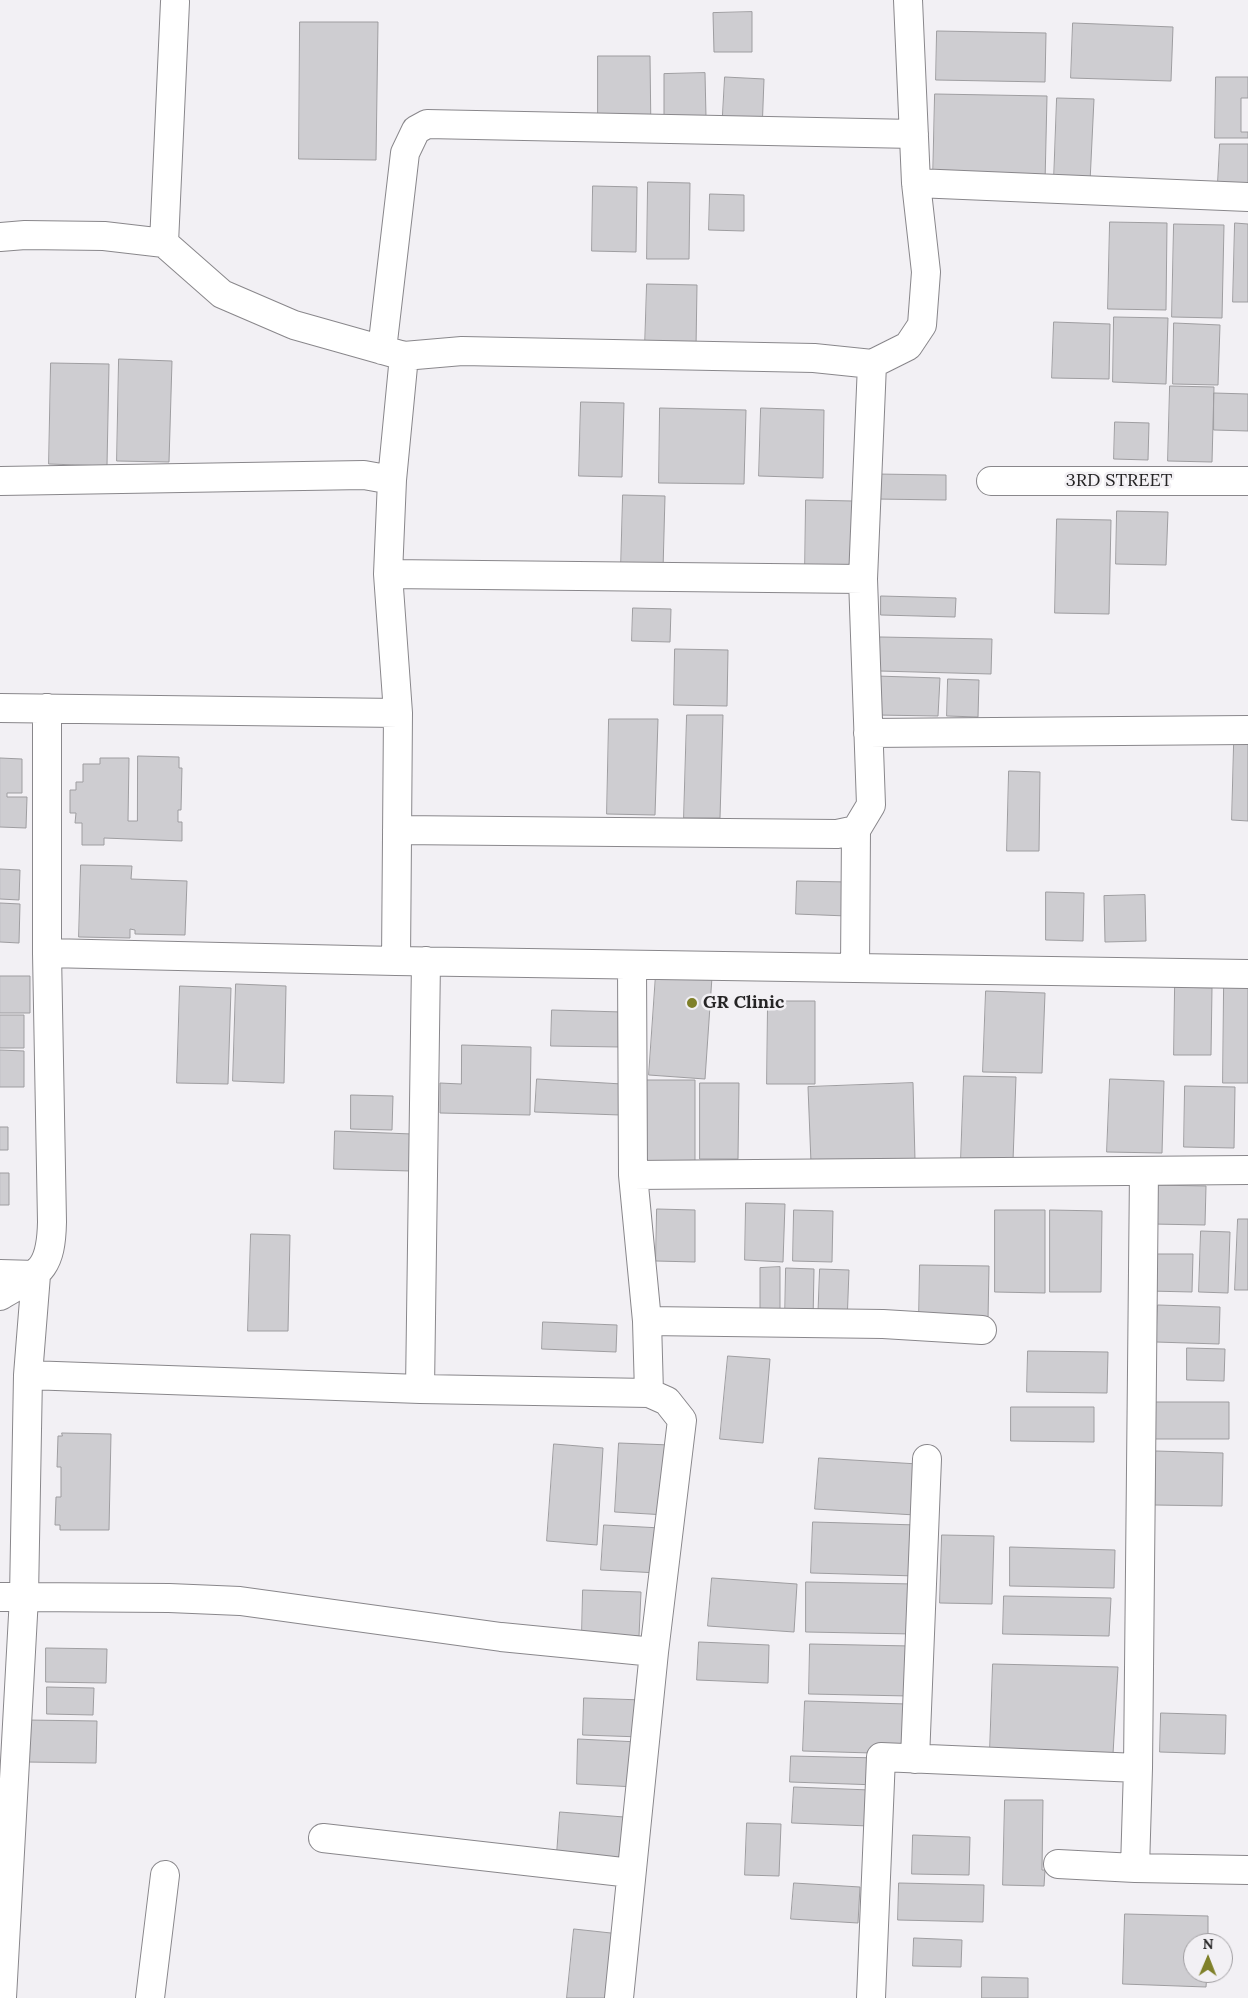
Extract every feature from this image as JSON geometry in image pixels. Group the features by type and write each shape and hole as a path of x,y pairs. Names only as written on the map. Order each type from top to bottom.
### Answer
{"street":[{"path":"0,237 104,236 164,243 222,294 294,325 393,353 462,351 814,358 872,364 908,346 922,325 926,272 916,183 908,0"},
{"path":"164,243 175,2"},
{"path":"396,961 398,713 388,574 392,480 393,353 405,153 416,130 427,124 914,134"},
{"path":"916,183 1248,197"},
{"path":"855,968 856,830 870,805 863,579 872,364"},
{"path":"0,481 364,475 392,480"},
{"name":"3RD STREET","path":"991,481 1248,481"},
{"path":"388,574 863,579"},
{"path":"0,708 398,713"},
{"path":"0,1296 36,1275 45,1266 52,1236 47,953 48,708"},
{"path":"868,733 1248,730"},
{"path":"397,830 837,834 856,830"},
{"path":"47,953 426,962 1248,974"},
{"path":"420,1388 426,962"},
{"path":"632,965 633,1175 647,1321 648,1393"},
{"path":"633,1175 1248,1170"},
{"path":"1135,1868 1138,1768 1144,1171"},
{"path":"0,1274 36,1275"},
{"path":"2,1998 12,1597 36,1275"},
{"path":"647,1321 882,1324 982,1330"},
{"path":"28,1375 420,1388 648,1393 667,1402 682,1420 654,1652 619,1998"},
{"path":"915,1759 926,1459"},
{"path":"12,1597 169,1598 240,1602 500,1637 654,1652"},
{"path":"871,1998 881,1757 1138,1768"},
{"path":"323,1838 631,1873"},
{"path":"1058,1864 1135,1868 1248,1870"},
{"path":"150,1998 164,1875"}],"building":[{"path":"752,12 752,52 714,52 713,13"},
{"path":"300,22 378,22 376,160 299,159"},
{"path":"1073,23 1173,27 1171,81 1071,78"},
{"path":"937,31 1046,33 1045,82 936,80"},
{"path":"598,56 650,56 651,136 598,136"},
{"path":"705,73 706,117 664,117 664,74"},
{"path":"725,77 764,79 762,132 722,131"},
{"path":"1216,77 1248,77 1248,98 1241,98 1241,132 1248,132 1248,138 1215,138"},
{"path":"935,94 1047,96 1045,183 933,181"},
{"path":"1057,98 1094,99 1090,182 1054,180"},
{"path":"1220,144 1248,144 1248,184 1218,183"},
{"path":"648,182 690,183 689,259 647,259"},
{"path":"593,186 637,187 636,252 592,251"},
{"path":"710,194 744,195 744,231 709,230"},
{"path":"1110,222 1167,223 1166,310 1108,309"},
{"path":"1235,223 1248,224 1248,302 1233,302"},
{"path":"1174,224 1224,225 1222,318 1172,317"},
{"path":"647,284 697,285 696,348 645,347"},
{"path":"1114,317 1168,318 1166,384 1113,382"},
{"path":"1054,322 1110,324 1109,379 1052,378"},
{"path":"1174,323 1220,325 1218,385 1173,384"},
{"path":"119,359 172,361 169,462 117,461"},
{"path":"51,363 109,364 107,466 49,464"},
{"path":"1170,386 1214,387 1212,462 1168,461"},
{"path":"1214,393 1248,394 1248,431 1214,430"},
{"path":"581,402 624,403 622,477 579,476"},
{"path":"660,408 746,410 744,484 659,483"},
{"path":"761,408 824,410 823,478 759,476"},
{"path":"1115,422 1149,423 1148,460 1114,459"},
{"path":"875,474 946,475 946,500 874,499"},
{"path":"623,495 665,496 663,570 621,569"},
{"path":"806,500 853,501 851,573 805,573"},
{"path":"1117,511 1168,512 1166,565 1116,564"},
{"path":"1057,519 1111,520 1109,614 1055,613"},
{"path":"881,596 956,598 955,617 881,615"},
{"path":"633,608 671,609 670,642 632,641"},
{"path":"880,637 992,639 991,674 879,671"},
{"path":"675,649 728,650 727,706 674,705"},
{"path":"876,676 940,678 938,716 876,715"},
{"path":"948,679 979,680 978,717 947,716"},
{"path":"687,715 723,715 720,818 684,818"},
{"path":"609,719 658,719 655,815 607,814"},
{"path":"1234,744 1248,744 1248,821 1232,820"},
{"path":"138,756 179,757 179,768 182,768 181,810 178,810 178,822 182,822 182,841 104,838 104,845 82,845 82,823 75,823 76,813 70,813 70,790 76,790 76,782 83,782 83,764 100,764 100,758 129,758 128,821 137,821"},
{"path":"0,758 22,759 22,793 7,793 7,797 27,797 26,828 0,827"},
{"path":"1009,771 1040,772 1039,851 1007,851"},
{"path":"81,865 132,866 131,879 187,881 185,935 135,934 135,930 130,929 130,938 79,937"},
{"path":"0,869 20,870 19,900 0,899"},
{"path":"797,881 848,882 847,916 796,914"},
{"path":"1046,892 1084,893 1083,941 1046,940"},
{"path":"1145,895 1146,941 1105,942 1104,896"},
{"path":"0,903 20,904 19,943 0,942"},
{"path":"656,974 712,977 705,1079 649,1075"},
{"path":"0,976 30,976 30,1013 0,1013"},
{"path":"236,984 286,986 284,1083 233,1081"},
{"path":"180,986 231,988 228,1084 177,1083"},
{"path":"1224,986 1248,986 1248,1083 1223,1083"},
{"path":"1175,987 1212,988 1211,1055 1174,1055"},
{"path":"986,991 1045,993 1042,1073 983,1072"},
{"path":"768,1001 815,1001 815,1084 767,1084"},
{"path":"552,1010 622,1012 621,1047 551,1046"},
{"path":"0,1015 24,1015 24,1048 0,1048"},
{"path":"462,1045 531,1047 530,1115 440,1113 440,1083 461,1084"},
{"path":"0,1050 24,1051 24,1087 0,1087"},
{"path":"964,1076 1016,1077 1013,1161 961,1160"},
{"path":"537,1079 622,1084 620,1115 535,1112"},
{"path":"1110,1079 1164,1081 1162,1153 1107,1152"},
{"path":"645,1080 695,1080 695,1165 646,1166"},
{"path":"700,1083 739,1083 738,1159 700,1159"},
{"path":"913,1083 915,1160 811,1163 808,1087"},
{"path":"1185,1086 1235,1087 1234,1148 1184,1147"},
{"path":"351,1095 393,1096 392,1130 351,1129"},
{"path":"0,1127 8,1127 8,1150 0,1150"},
{"path":"335,1131 412,1134 411,1171 334,1169"},
{"path":"0,1173 9,1173 9,1205 0,1205"},
{"path":"1153,1185 1206,1186 1205,1225 1152,1224"},
{"path":"746,1203 785,1204 783,1262 745,1260"},
{"path":"657,1209 695,1210 695,1262 656,1261"},
{"path":"794,1210 833,1211 832,1262 793,1261"},
{"path":"995,1210 1045,1210 1045,1293 995,1292"},
{"path":"1050,1210 1102,1211 1101,1292 1050,1292"},
{"path":"1238,1219 1248,1219 1248,1290 1235,1290"},
{"path":"1201,1231 1230,1232 1228,1293 1199,1292"},
{"path":"251,1234 290,1235 288,1331 248,1331"},
{"path":"1150,1254 1193,1254 1192,1292 1149,1291"},
{"path":"920,1265 989,1266 988,1320 919,1319"},
{"path":"780,1267 780,1311 760,1311 760,1268"},
{"path":"786,1268 814,1269 813,1321 785,1320"},
{"path":"820,1269 849,1270 847,1324 818,1323"},
{"path":"1158,1305 1220,1307 1219,1344 1156,1342"},
{"path":"543,1322 617,1325 616,1352 542,1349"},
{"path":"1187,1348 1225,1349 1224,1381 1187,1380"},
{"path":"1028,1351 1108,1352 1107,1393 1027,1392"},
{"path":"728,1356 770,1359 763,1443 720,1439"},
{"path":"1153,1402 1229,1402 1229,1439 1153,1439"},
{"path":"1011,1407 1094,1407 1094,1442 1011,1441"},
{"path":"62,1433 111,1434 109,1530 60,1530 60,1525 55,1525 56,1497 61,1497 61,1467 57,1467 58,1436 62,1436"},
{"path":"619,1443 670,1445 666,1515 615,1512"},
{"path":"554,1444 603,1448 597,1545 547,1541"},
{"path":"1156,1451 1223,1453 1222,1506 1154,1505"},
{"path":"819,1458 918,1464 915,1515 815,1509"},
{"path":"813,1522 917,1525 916,1576 811,1573"},
{"path":"604,1525 661,1528 658,1573 601,1570"},
{"path":"942,1535 994,1536 992,1604 940,1603"},
{"path":"1010,1547 1115,1550 1114,1588 1010,1586"},
{"path":"712,1578 797,1584 794,1632 708,1626"},
{"path":"806,1582 914,1584 913,1634 806,1632"},
{"path":"583,1590 641,1592 639,1636 582,1634"},
{"path":"1004,1596 1111,1598 1109,1636 1003,1634"},
{"path":"699,1642 769,1645 768,1683 697,1680"},
{"path":"810,1644 911,1646 909,1696 809,1694"},
{"path":"46,1648 107,1649 106,1683 46,1682"},
{"path":"993,1664 1118,1667 1113,1754 990,1751"},
{"path":"47,1687 94,1688 93,1715 47,1714"},
{"path":"584,1698 643,1700 641,1737 583,1735"},
{"path":"805,1701 907,1704 906,1754 803,1751"},
{"path":"1161,1713 1226,1715 1225,1754 1160,1752"},
{"path":"27,1720 97,1721 96,1763 26,1762"},
{"path":"578,1739 638,1742 636,1787 577,1784"},
{"path":"791,1756 879,1758 878,1785 790,1782"},
{"path":"794,1787 870,1790 869,1826 792,1823"},
{"path":"1005,1800 1043,1800 1042,1870 1045,1870 1044,1886 1003,1885"},
{"path":"560,1812 624,1817 621,1858 557,1854"},
{"path":"747,1823 781,1824 779,1876 745,1875"},
{"path":"913,1835 970,1837 969,1875 912,1874"},
{"path":"794,1883 860,1887 858,1923 791,1919"},
{"path":"899,1883 984,1885 983,1922 898,1920"},
{"path":"1125,1914 1208,1916 1208,1933 1183,1933 1183,1983 1206,1983 1206,1987 1123,1984"},
{"path":"574,1929 620,1934 613,1998 567,1998"},
{"path":"914,1938 962,1940 961,1967 913,1966"},
{"path":"982,1977 1028,1978 1028,1998 982,1998"}],"place":[{"name":"GR Clinic","path":"692,1003"}]}
